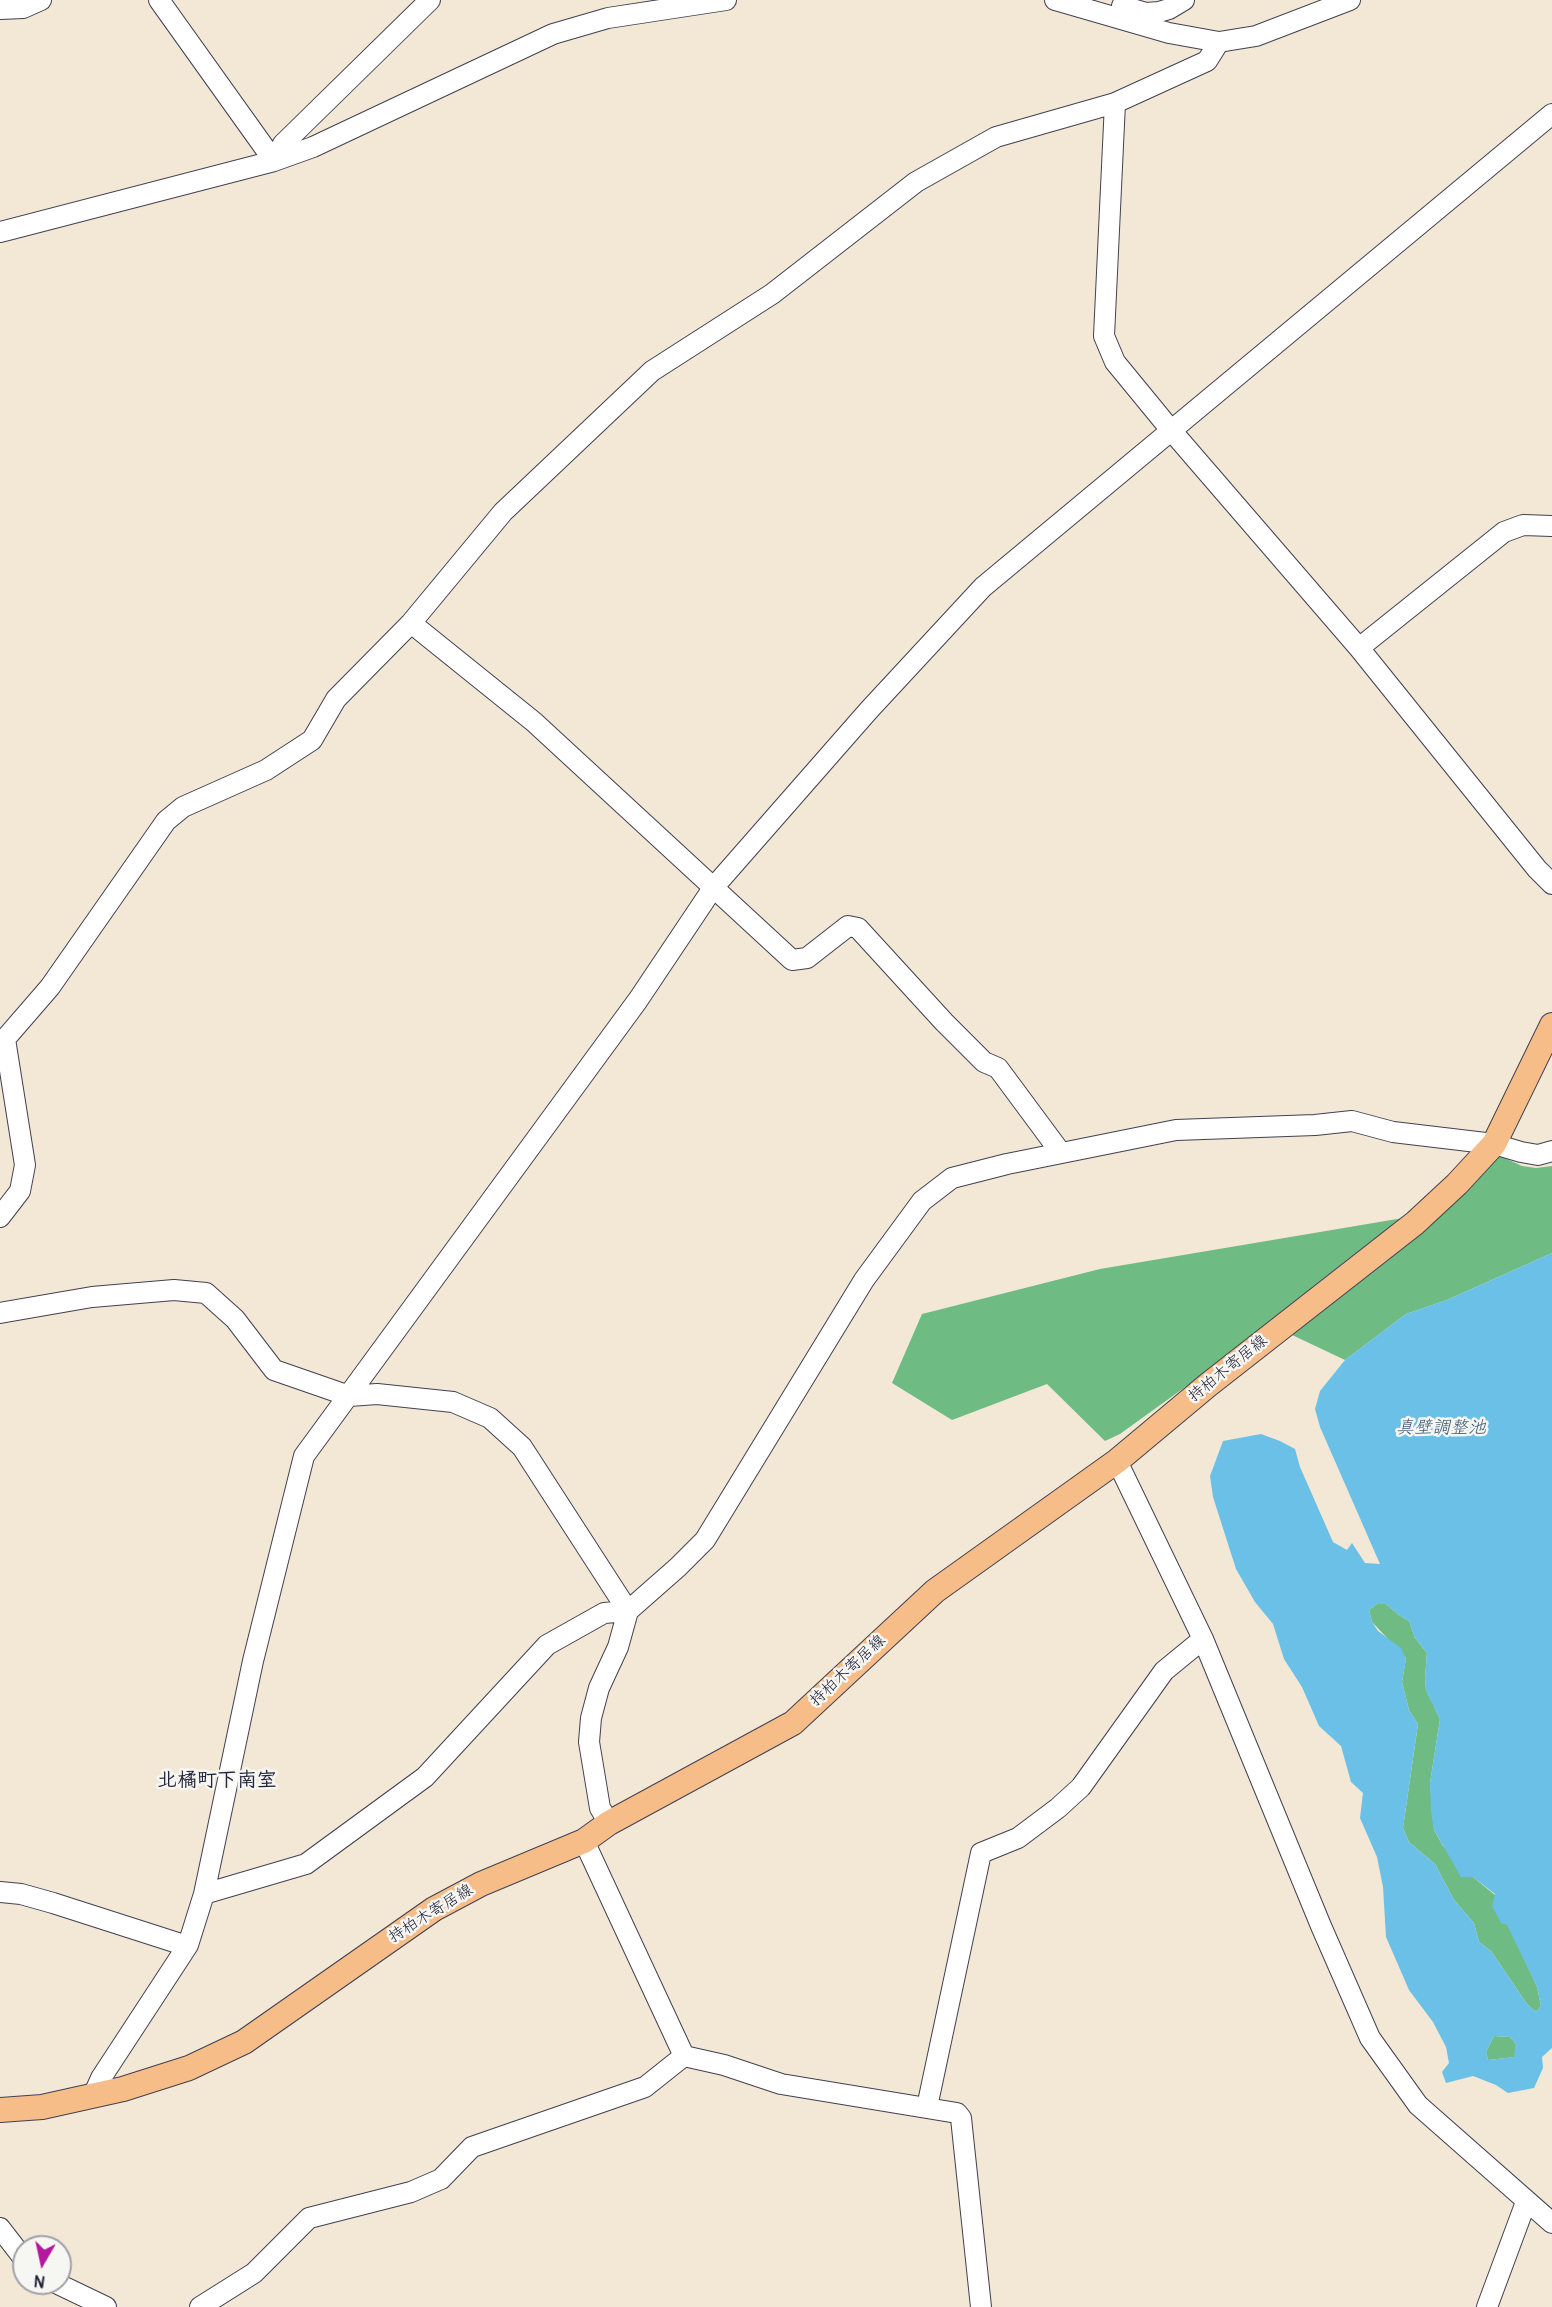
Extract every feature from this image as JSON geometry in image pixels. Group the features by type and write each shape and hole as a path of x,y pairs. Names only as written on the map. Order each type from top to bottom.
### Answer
{"main road":[{"name":"持柏木寄居線","path":"0,2110 42,2108 123,2089 189,2068 244,2042 434,1909 481,1884 584,1841 609,1823 793,1723 935,1591 1117,1461 1208,1385 1415,1223 1457,1184 1494,1144 1552,1025"}],"street":[{"path":"0,9 23,8 41,0"},
{"path":"159,0 274,161"},
{"path":"274,161 283,144 430,0"},
{"path":"1,235 274,161 313,147 553,34 662,4 726,0"},
{"path":"1055,0 1075,3 1169,33 1219,42 1256,36 1350,0"},
{"path":"1100,0 1146,13 1169,9 1184,0"},
{"path":"0,1218 21,1191 25,1165 5,1039 50,987 166,821 183,807 266,770 312,740 336,699 411,623 503,512 652,371 772,294 916,182 996,137 1115,103 1208,61 1219,42"},
{"path":"1115,103 1104,336 1116,362 1170,429 1359,648 1537,869 1552,884"},
{"path":"93,2096 101,2078 187,1946 204,1894 253,1661 304,1456 638,1000 714,888 869,710 983,586 1552,114"},
{"path":"1359,648 1504,532 1523,525 1552,526"},
{"path":"411,623 534,722 792,960 807,958 848,926 858,928 944,1022 984,1062 998,1068 1061,1153"},
{"path":"609,1823 600,1808 589,1742 591,1718 599,1688 618,1647 628,1611 705,1540 864,1280 922,1201 952,1178 1176,1130 1315,1125 1352,1121 1393,1132 1494,1144 1538,1155 1552,1151"},
{"path":"0,1313 92,1297 174,1290 206,1293 235,1319 274,1370 349,1396 377,1394 453,1402 490,1418 522,1447 628,1611"},
{"path":"1117,1461 1203,1639 1321,1926 1370,2038 1418,2105 1552,2223"},
{"path":"204,1894 306,1864 425,1777 547,1645 604,1612 628,1611"},
{"path":"927,2107 981,1853 1018,1838 1058,1808 1081,1787 1164,1671 1203,1639"},
{"path":"584,1841 684,2056"},
{"path":"0,1892 21,1894 53,1903 187,1946"},
{"path":"684,2056 724,2065 781,2084 957,2113 961,2118 981,2307"},
{"path":"200,2307 254,2273 309,2218 411,2192 441,2179 472,2147 645,2087 684,2056"},
{"path":"1487,2307 1526,2202"},
{"path":"0,2228 12,2244"},
{"path":"72,2291 106,2307"}],"green space":[{"path":"1498,1155 1522,1166 1536,1168 1552,1166 1552,1253 1447,1300 1406,1314 1345,1360 1271,1325 1120,1434 1105,1441 1047,1384 952,1420 892,1383 922,1314 1100,1269 1421,1215"},
{"path":"1377,1604 1386,1604 1409,1621 1415,1638 1427,1653 1426,1690 1440,1719 1430,1783 1434,1830 1443,1846 1473,1877 1495,1895 1537,1987 1541,2006 1536,2012 1527,2004 1491,1951 1479,1942 1474,1923 1454,1900 1435,1864 1409,1842 1403,1828 1418,1724 1409,1710 1402,1682 1406,1658 1372,1622 1369,1610"},
{"path":"1494,2036 1510,2037 1516,2044 1515,2057 1488,2060 1486,2052"}],"water":[{"name":"真壁調整池","path":"1552,1253 1552,2048 1542,2057 1543,2068 1534,2088 1508,2093 1496,2085 1473,2076 1446,2083 1442,2072 1449,2063 1446,2047 1433,2022 1409,1990 1386,1937 1383,1887 1377,1857 1360,1818 1363,1793 1351,1782 1341,1746 1319,1726 1302,1687 1284,1659 1273,1624 1255,1602 1236,1569 1213,1497 1210,1476 1223,1441 1261,1434 1280,1441 1295,1449 1300,1467 1333,1542 1347,1550 1352,1543 1365,1563 1380,1564 1320,1427 1315,1409 1320,1391 1345,1360 1406,1314 1447,1300","holes":["1377,1604 1386,1604 1409,1621 1415,1638 1427,1653 1426,1691 1440,1719 1430,1783 1434,1830 1461,1877 1473,1877 1495,1894 1492,1906 1501,1923 1507,1925 1537,1987 1541,2006 1536,2012 1527,2004 1491,1951 1479,1942 1474,1923 1454,1900 1435,1864 1409,1842 1403,1828 1418,1724 1409,1710 1402,1682 1406,1659 1401,1648 1378,1631 1372,1622 1369,1610","1494,2036 1510,2037 1516,2044 1514,2057 1488,2060 1486,2052"]}],"district":[{"name":"北橘町下南室","path":"217,1781"}]}
